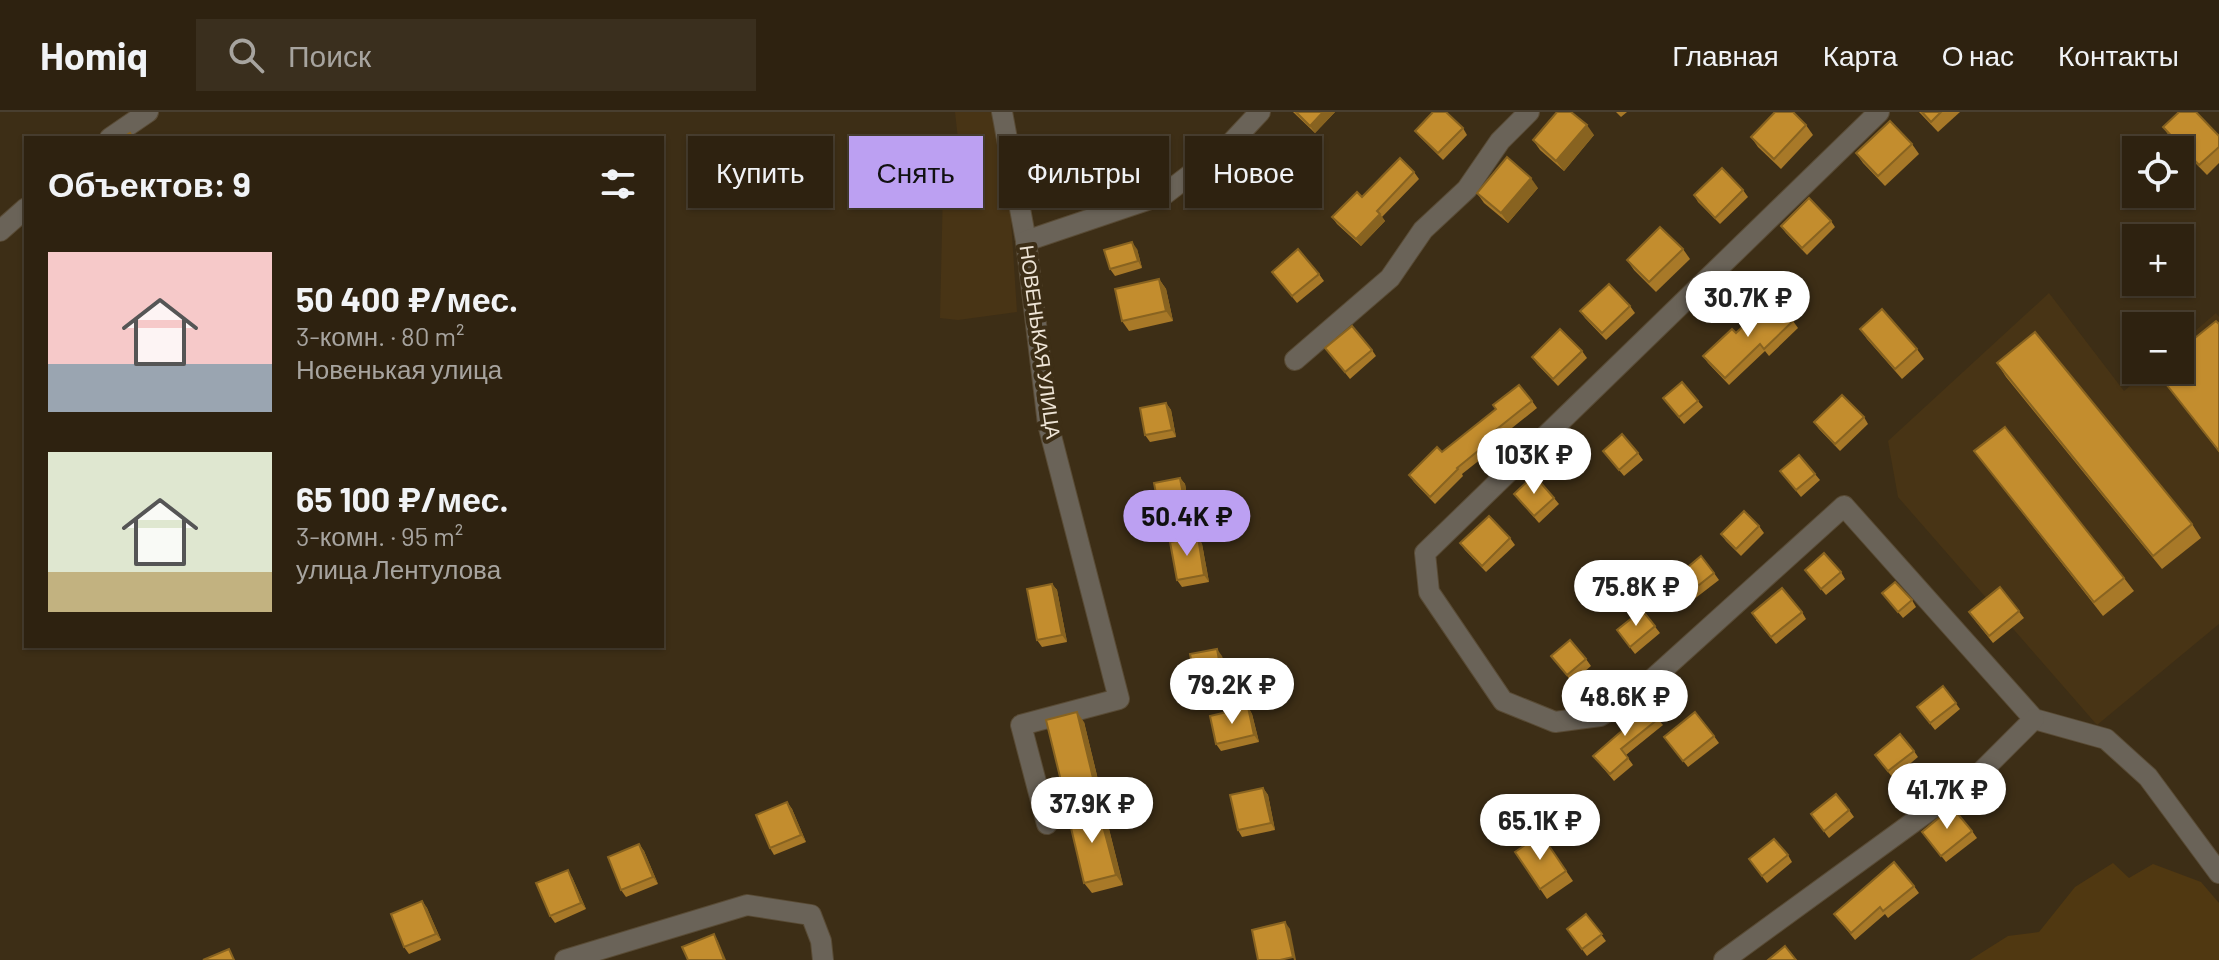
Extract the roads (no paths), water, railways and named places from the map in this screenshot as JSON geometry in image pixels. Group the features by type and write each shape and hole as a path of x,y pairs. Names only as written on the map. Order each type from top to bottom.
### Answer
{"street":[{"path":"113,136 148,112"},
{"path":"1026,241 1165,194 1230,144 1260,112"},
{"path":"1295,360 1390,278 1423,230 1467,189 1500,141 1529,112"},
{"path":"1879,112 1425,553 1429,592 1503,701 1555,722 1600,716 1636,694 1844,506 2034,719 2106,739 2148,777 2219,873"},
{"name":"НОВЕНЬКАЯ УЛИЦА","path":"1003,113 1026,241 1048,424 1119,699 1021,725 1047,824"},
{"path":"0,231 24,210"},
{"path":"1724,960 1978,775 2034,719"},
{"path":"565,960 747,905 811,915 821,941 823,960"}]}
